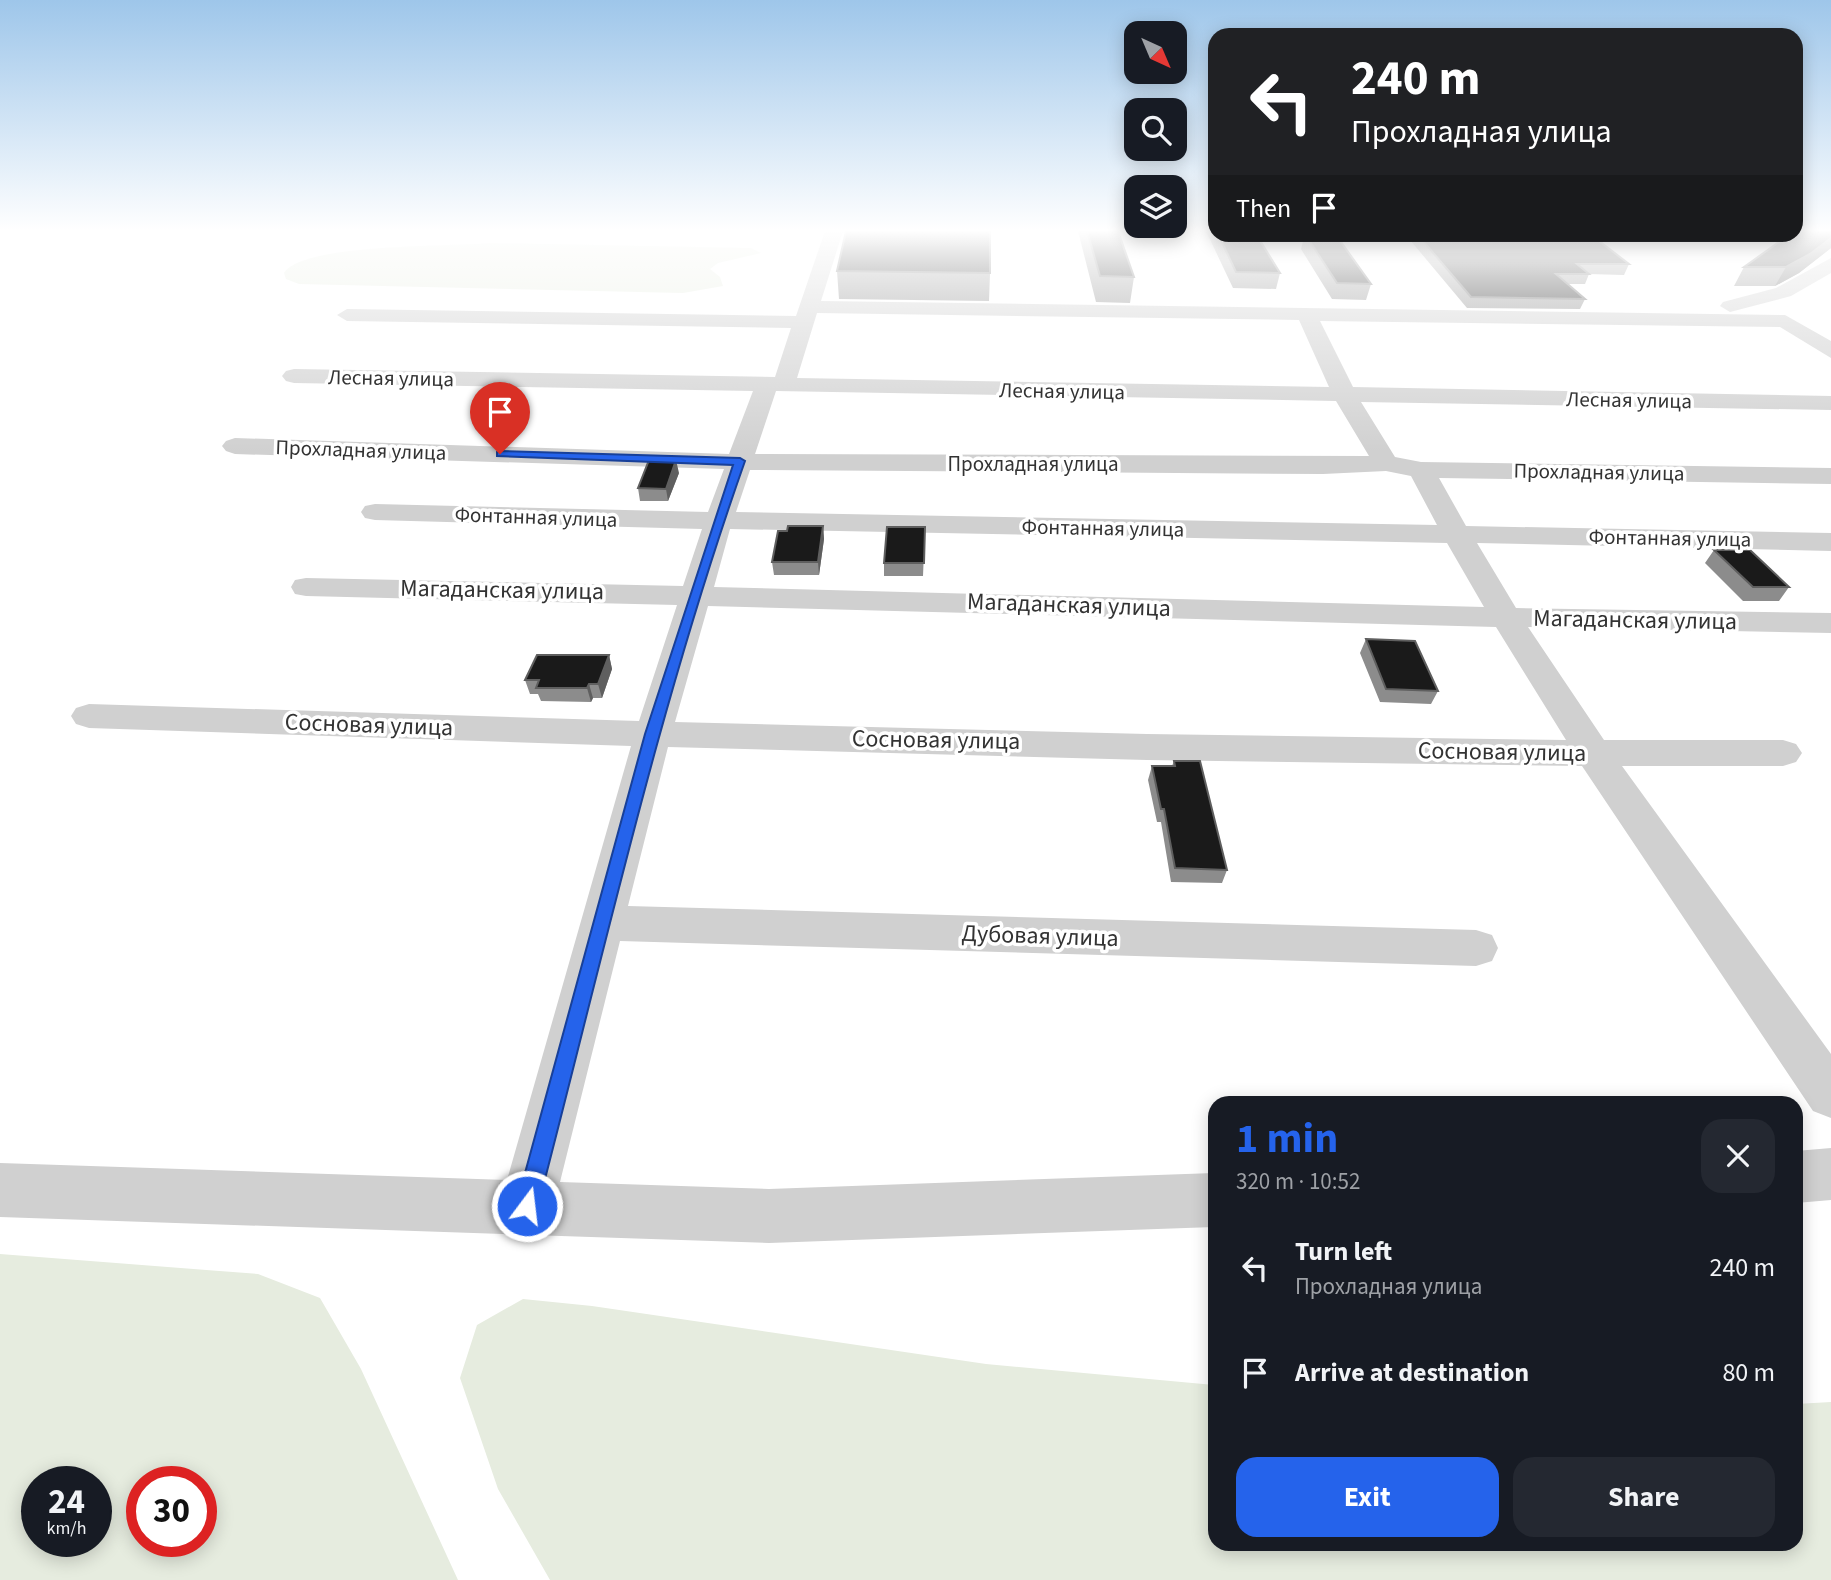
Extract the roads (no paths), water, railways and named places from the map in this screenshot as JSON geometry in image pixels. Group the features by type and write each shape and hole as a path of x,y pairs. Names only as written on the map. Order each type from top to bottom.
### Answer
{"street":[{"path":"527,1206 653,734 718,522 740,461 809,305"},
{"path":"1677,319 1738,305"},
{"path":"1306,313 1345,396 1454,533 1592,754 1831,1096"},
{"path":"347,315 1306,313 1784,321 1831,351"},
{"name":"Лесная улица","path":"294,376 776,382 926,389 1831,402"},
{"name":"Прохладная улица","path":"235,446 740,461 1404,467 1831,476"},
{"name":"Фонтанная улица","path":"375,512 718,522 1454,533 1831,542"},
{"name":"Магаданская улица","path":"306,587 698,594 1507,619 1831,623"},
{"name":"Сосновая улица","path":"89,716 653,734 1592,754 1783,753"},
{"name":"Дубовая улица","path":"604,923 1476,948"},
{"path":"1803,1176 1831,1174"},
{"path":"0,1190 769,1216 1208,1200"}]}
